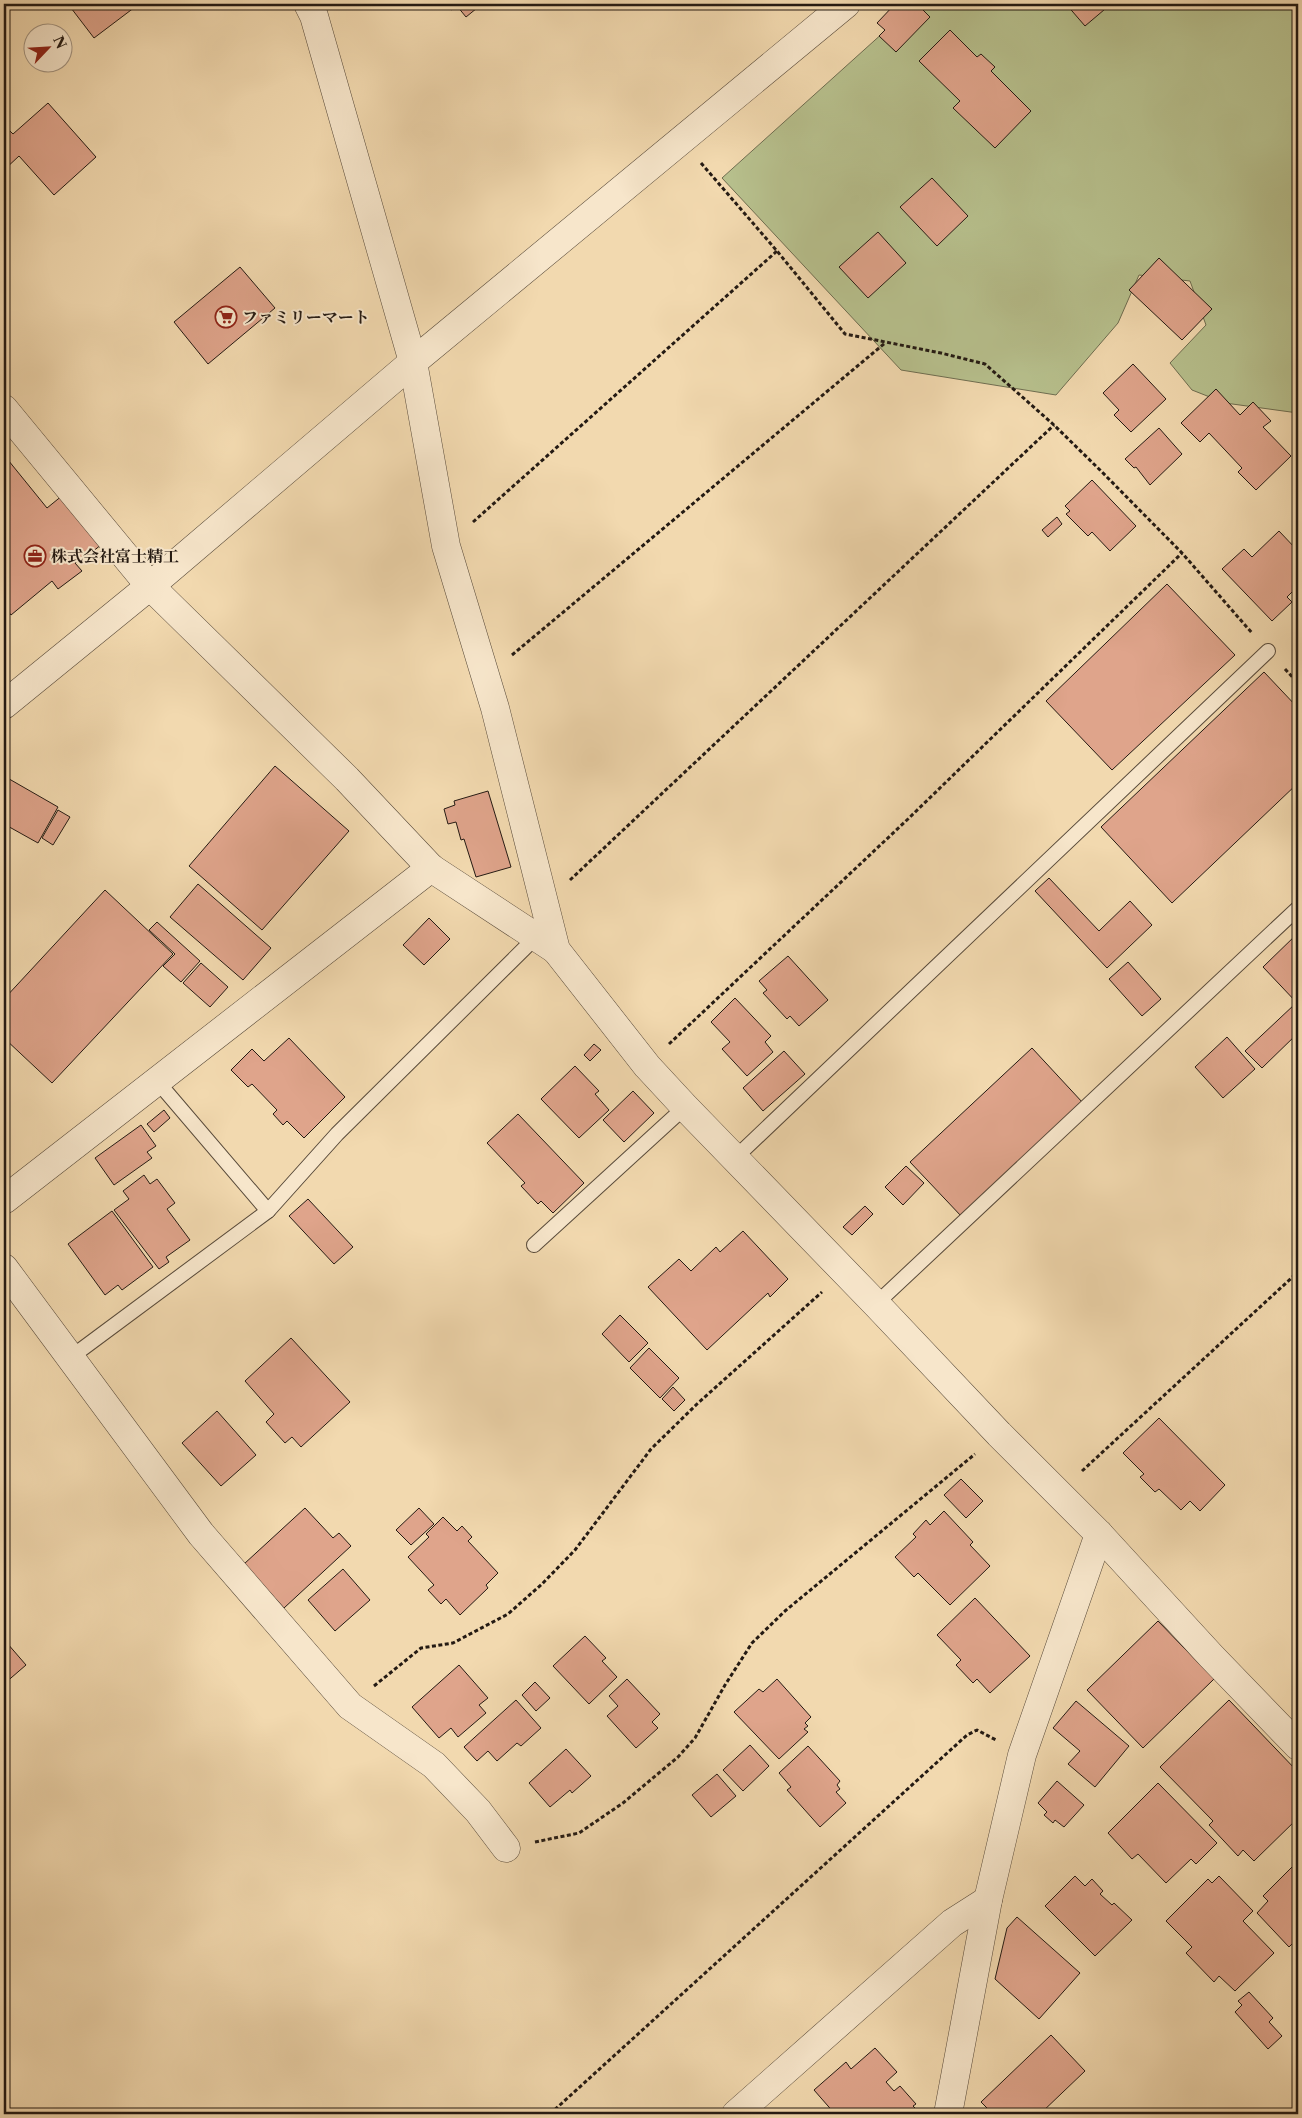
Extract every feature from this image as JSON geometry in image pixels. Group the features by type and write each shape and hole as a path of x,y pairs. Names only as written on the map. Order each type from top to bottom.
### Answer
{"street":[{"path":"308,4 316,25 413,362 446,546 485,678 545,903 546,944"},
{"path":"4,705 150,586 413,362 846,4"},
{"path":"4,409 150,586 347,780 431,868 546,944 646,1066 684,1107 845,1271 1057,1494 1099,1534 1211,1656 1298,1746"},
{"path":"4,1200 431,868"},
{"path":"4,1268 201,1534 350,1706 434,1765 478,1811 506,1848"},
{"path":"948,2114 988,1900 1022,1755 1099,1534"},
{"path":"736,2114 952,1923 988,1900"}],"lane":[{"path":"734,1159 1268,651"},
{"path":"876,1304 1298,908"},
{"path":"70,1358 268,1211 337,1134 546,944"},
{"path":"157,1081 268,1211"},
{"path":"534,1245 684,1107"}],"path":[{"path":"682,141 777,251 845,334 941,353 985,364 1054,426 1182,553 1298,683"},
{"path":"446,546 777,251"},
{"path":"485,678 886,343"},
{"path":"545,903 1054,426"},
{"path":"646,1066 915,812 1182,553"},
{"path":"350,1706 400,1663 421,1648 453,1643 508,1614 542,1584 575,1550 651,1449 697,1404 845,1271"},
{"path":"1057,1494 1298,1272"},
{"path":"506,1848 579,1833 630,1798 678,1757 694,1738 752,1643 785,1611 999,1434"},
{"path":"550,2114 967,1734 977,1730 1022,1755"}],"green space":[{"path":"915,4 1298,4 1298,413 1225,403 1192,390 1170,363 1206,325 1190,281 1139,275 1118,323 1056,395 901,370 722,178"}],"building":[{"path":"68,4 139,4 94,38"},
{"path":"446,4 482,4 466,17 457,6 451,10"},
{"path":"895,4 917,4 930,17 896,52 879,36 885,30 877,23"},
{"path":"1066,4 1111,4 1085,26"},
{"path":"950,30 977,57 981,54 995,67 991,71 1031,111 995,148 953,108 960,101 919,61"},
{"path":"48,103 96,157 54,195 19,156 4,170 4,136 10,131 13,134"},
{"path":"932,178 968,216 937,246 900,207"},
{"path":"878,232 906,263 868,298 839,267"},
{"path":"1159,258 1212,309 1182,340 1129,290"},
{"path":"240,267 275,308 208,364 174,322"},
{"path":"1133,364 1166,399 1131,432 1114,415 1119,410 1103,393"},
{"path":"1216,389 1240,415 1253,402 1271,421 1263,427 1291,456 1256,490 1238,472 1242,468 1209,433 1200,442 1181,423"},
{"path":"1159,428 1182,454 1150,485 1136,467 1134,468 1125,459"},
{"path":"4,455 47,508 63,495 102,544 86,560 83,556 75,563 82,571 58,589 52,581 11,615 4,606"},
{"path":"1092,480 1136,526 1110,551 1092,532 1088,536 1066,514 1070,511 1065,506"},
{"path":"1057,517 1062,524 1048,537 1042,530"},
{"path":"1279,531 1297,550 1298,548 1298,586 1287,597 1292,602 1272,621 1222,569 1244,549 1252,557"},
{"path":"1167,584 1235,655 1112,770 1046,701"},
{"path":"1264,672 1298,708 1298,783 1172,903 1101,827"},
{"path":"275,766 349,831 262,930 189,866"},
{"path":"4,776 58,807 38,843 4,824"},
{"path":"488,791 511,867 476,877 464,839 461,840 456,822 448,824 444,809 455,805 454,801"},
{"path":"58,810 70,817 53,845 42,838"},
{"path":"1049,878 1099,931 1130,901 1152,925 1107,968 1035,891"},
{"path":"198,884 271,948 243,980 170,917"},
{"path":"105,890 173,954 52,1083 4,1038 4,999"},
{"path":"429,918 450,939 424,965 403,945"},
{"path":"157,922 200,961 181,982 163,966 175,954 149,930"},
{"path":"1298,933 1298,1004 1263,967"},
{"path":"788,956 828,1000 799,1026 790,1016 787,1019 763,993 767,990 759,981"},
{"path":"1128,962 1161,999 1142,1016 1109,979"},
{"path":"201,963 228,987 210,1007 183,983"},
{"path":"4,981 9,986 4,991"},
{"path":"735,998 771,1036 765,1042 773,1052 747,1076 722,1049 730,1042 711,1022"},
{"path":"1295,1004 1298,1007 1298,1033 1262,1068 1245,1051"},
{"path":"1227,1037 1255,1069 1223,1098 1195,1067"},
{"path":"289,1038 345,1097 304,1138 287,1121 283,1125 273,1114 277,1110 252,1084 248,1087 231,1070 252,1049 264,1061"},
{"path":"594,1044 601,1050 590,1061 584,1055"},
{"path":"1032,1048 1083,1103 962,1217 910,1162"},
{"path":"784,1051 805,1074 763,1111 743,1088"},
{"path":"575,1066 599,1091 595,1094 609,1110 579,1138 541,1099"},
{"path":"633,1091 654,1113 624,1142 603,1120"},
{"path":"164,1110 170,1118 154,1132 147,1124"},
{"path":"518,1114 584,1183 553,1213 541,1201 538,1204 521,1186 525,1183 487,1143"},
{"path":"141,1125 156,1146 147,1152 152,1158 114,1185 95,1158"},
{"path":"906,1166 924,1183 903,1205 885,1187"},
{"path":"144,1175 150,1184 157,1179 175,1203 167,1209 190,1240 166,1257 169,1262 159,1269 114,1210 129,1199 123,1191"},
{"path":"308,1199 353,1247 334,1264 289,1216"},
{"path":"865,1206 873,1214 852,1235 843,1227"},
{"path":"112,1211 153,1267 122,1290 118,1285 105,1295 68,1244"},
{"path":"743,1231 788,1279 770,1297 768,1293 707,1350 648,1287 679,1259 691,1271 716,1247 720,1252"},
{"path":"620,1315 648,1343 629,1362 602,1334"},
{"path":"291,1338 350,1402 301,1447 292,1437 285,1443 266,1422 274,1414 245,1381"},
{"path":"649,1348 679,1378 660,1398 630,1368"},
{"path":"673,1387 685,1400 674,1411 662,1399"},
{"path":"217,1411 256,1455 221,1486 182,1443"},
{"path":"1159,1418 1225,1485 1200,1511 1190,1501 1181,1510 1159,1489 1155,1492 1140,1477 1144,1474 1123,1453"},
{"path":"961,1479 983,1501 966,1518 944,1495"},
{"path":"305,1508 333,1538 339,1533 351,1546 284,1608 244,1564"},
{"path":"419,1508 434,1524 411,1545 396,1530"},
{"path":"944,1511 973,1542 970,1545 990,1566 950,1605 918,1573 914,1577 895,1557 916,1537 913,1534 926,1520 930,1525"},
{"path":"443,1517 457,1531 462,1526 472,1537 468,1541 498,1573 486,1585 488,1588 460,1615 446,1599 441,1604 428,1590 434,1585 408,1557 429,1537 426,1534"},
{"path":"343,1569 370,1600 335,1631 308,1600"},
{"path":"975,1598 1030,1656 990,1693 977,1679 973,1683 956,1665 961,1660 937,1635"},
{"path":"1158,1621 1214,1679 1143,1748 1087,1690"},
{"path":"585,1636 606,1658 602,1661 617,1677 589,1704 553,1666"},
{"path":"7,1643 26,1665 4,1684 4,1645"},
{"path":"459,1665 488,1698 479,1705 486,1713 458,1737 451,1728 439,1738 412,1707"},
{"path":"627,1679 660,1714 652,1722 658,1728 636,1748 607,1716 618,1706 609,1696"},
{"path":"777,1679 811,1717 805,1723 808,1726 804,1729 808,1732 779,1759 734,1712 759,1689 763,1692"},
{"path":"535,1682 550,1698 536,1711 522,1695"},
{"path":"516,1700 541,1728 521,1746 517,1743 497,1761 488,1751 477,1761 464,1747"},
{"path":"1229,1700 1298,1772 1298,1818 1254,1861 1243,1850 1238,1856 1209,1825 1213,1821 1160,1767"},
{"path":"1076,1701 1129,1746 1095,1787 1068,1764 1080,1751 1053,1728"},
{"path":"750,1745 769,1766 743,1791 723,1770"},
{"path":"808,1746 840,1781 837,1785 840,1789 836,1792 846,1803 820,1827 787,1790 791,1787 779,1773"},
{"path":"566,1749 591,1776 572,1793 570,1790 550,1807 529,1783"},
{"path":"717,1774 736,1796 711,1817 692,1795"},
{"path":"1057,1781 1084,1805 1064,1827 1055,1820 1053,1823 1044,1815 1047,1812 1038,1803"},
{"path":"1158,1783 1217,1843 1196,1864 1191,1859 1166,1883 1138,1854 1132,1859 1108,1833"},
{"path":"1298,1861 1298,1938 1289,1947 1257,1913 1268,1901 1263,1896"},
{"path":"1075,1876 1085,1886 1092,1879 1103,1891 1100,1894 1112,1905 1114,1903 1132,1920 1095,1956 1045,1906"},
{"path":"1219,1876 1253,1911 1243,1921 1274,1953 1235,1991 1219,1976 1214,1982 1186,1953 1192,1947 1166,1921 1208,1879 1212,1883"},
{"path":"1017,1917 1080,1973 1039,2019 995,1979 1007,1928"},
{"path":"1249,1992 1273,2018 1269,2022 1282,2036 1268,2049 1235,2012 1242,2005 1238,2001"},
{"path":"1051,2035 1085,2071 1040,2114 993,2114 981,2102"},
{"path":"875,2048 897,2072 886,2082 894,2091 900,2086 916,2104 913,2106 921,2114 835,2114 814,2090 846,2062 851,2069"}],"place":[{"name":"ファミリーマート","path":"226,317"},
{"name":"株式会社富士精工","path":"35,556"}]}
